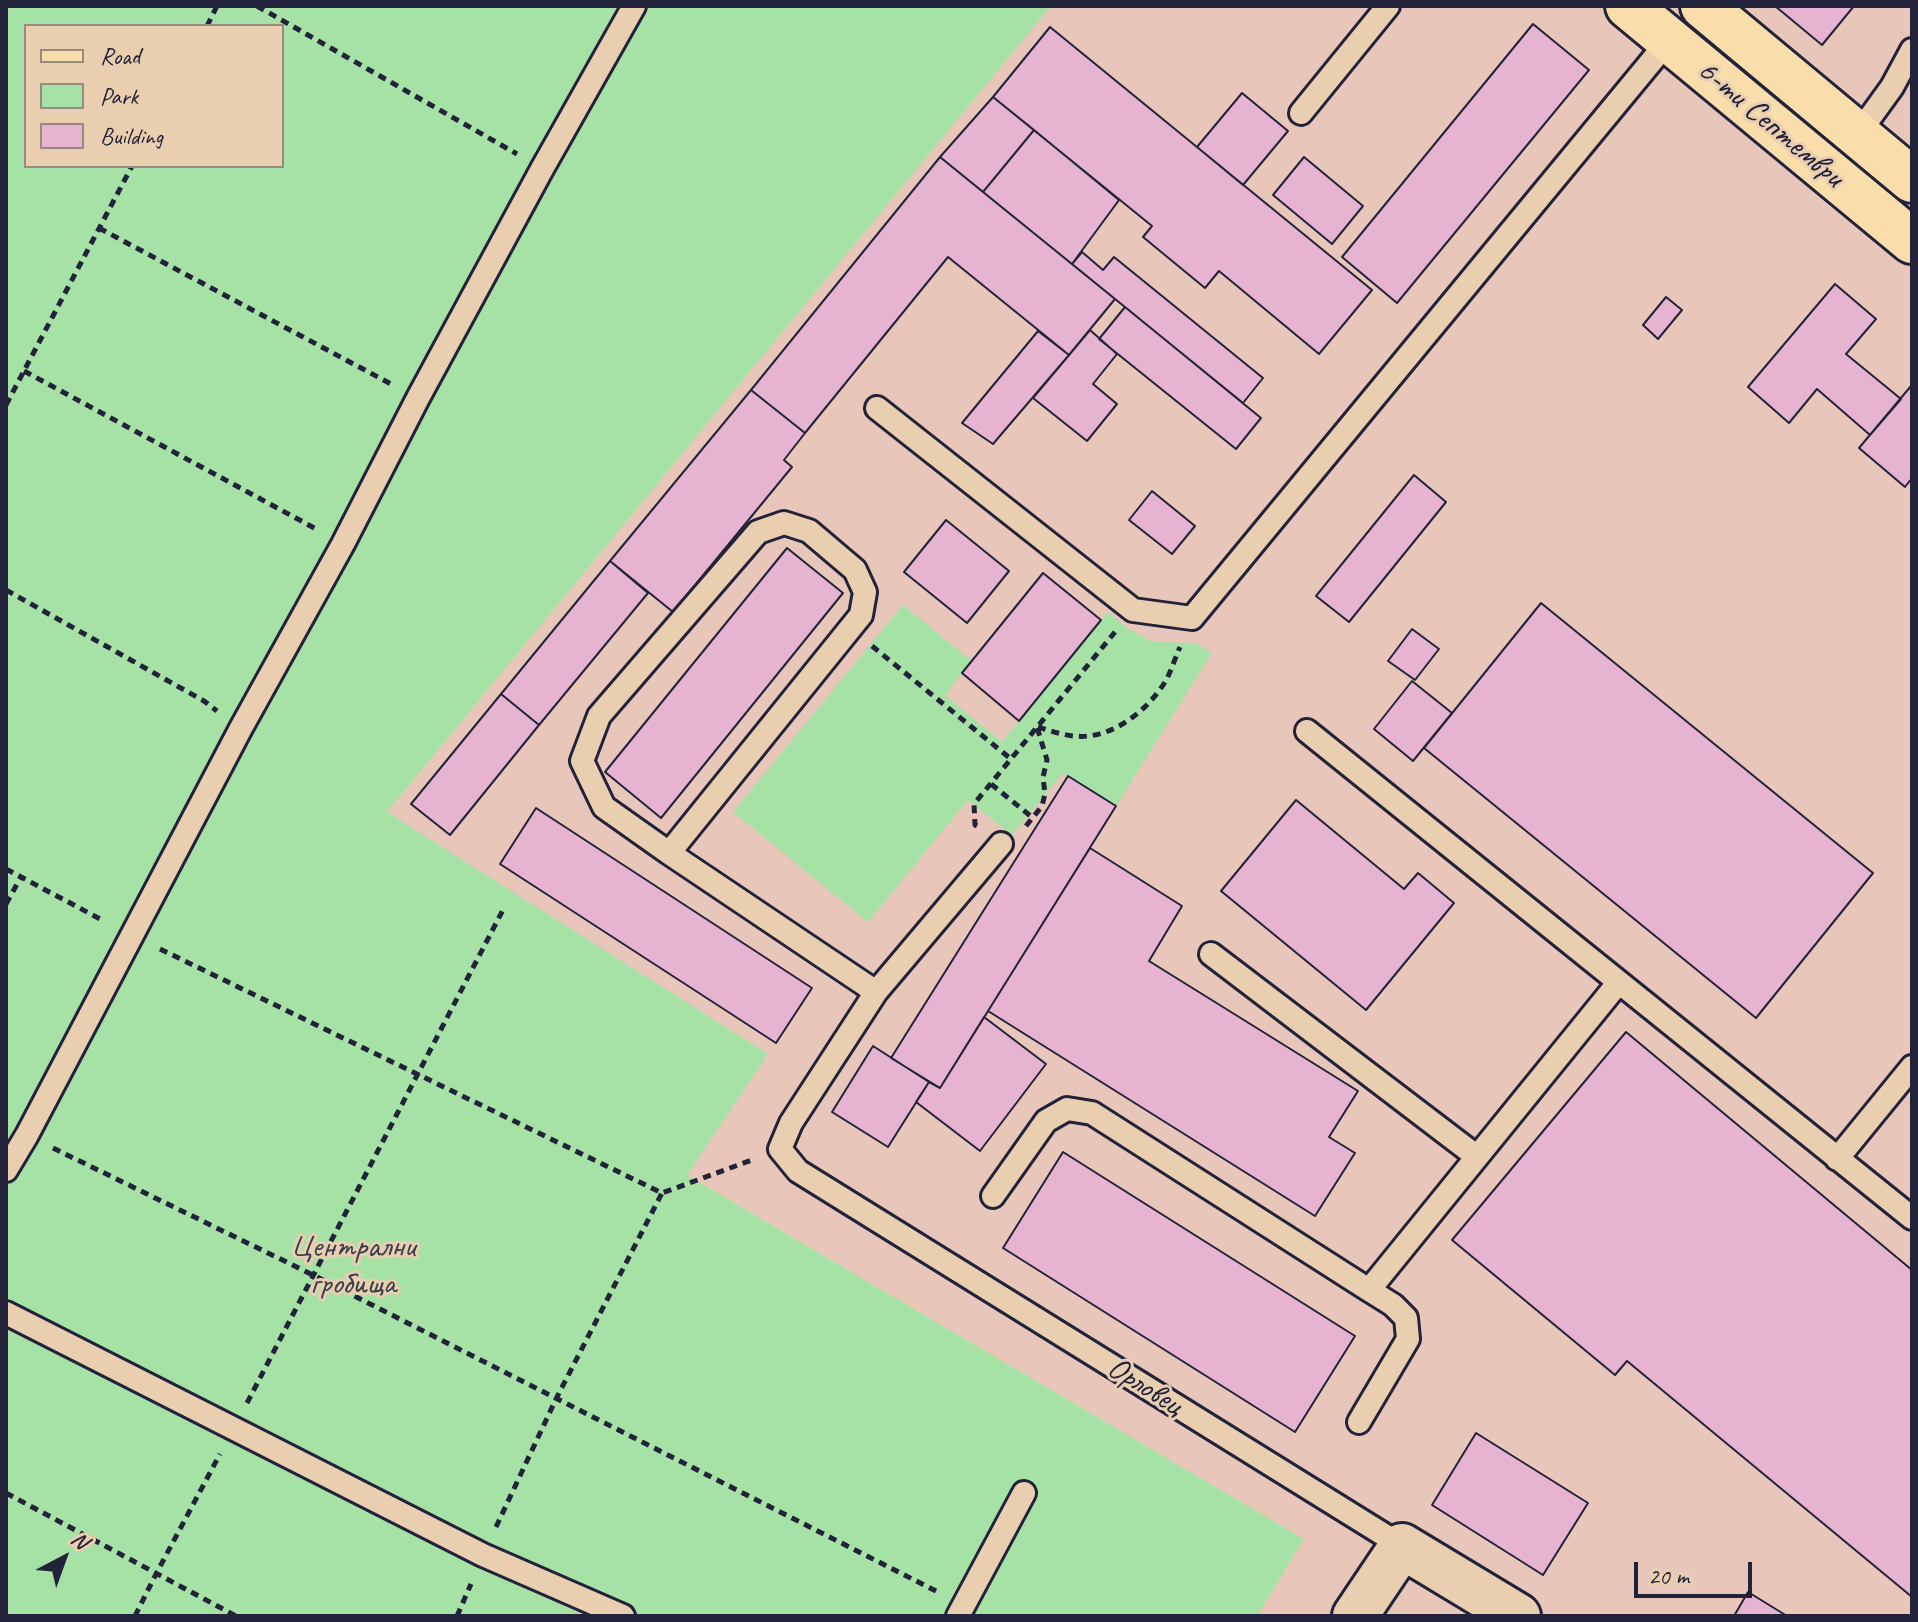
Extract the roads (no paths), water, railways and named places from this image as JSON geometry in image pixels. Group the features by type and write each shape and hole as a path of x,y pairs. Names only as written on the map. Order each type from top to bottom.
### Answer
{"main road":[{"name":"6-ти Септември","path":"1628,6 1912,241"},
{"name":"6-ти Септември","path":"1703,6 1912,180"}],"street":[{"path":"1355,1616 1402,1546"},
{"name":"Орловец","path":"1402,1546 1518,1616"}],"lane":[{"path":"6,1170 241,728 343,544 418,398 634,6"},
{"path":"1301,113 1388,6"},
{"path":"877,408 1133,610 1192,618 1669,40"},
{"path":"1858,134 1892,87 1912,50"},
{"path":"669,853 861,615 865,592 855,570 809,531 784,523 758,532 599,716 582,761 604,807 669,853 876,992 1001,844"},
{"path":"1307,731 1912,1218"},
{"path":"1211,954 1476,1156"},
{"path":"1369,1290 1619,982"},
{"name":"Орловец","path":"876,992 791,1123 780,1149 798,1171 1402,1546"},
{"path":"1837,1159 1912,1067"},
{"path":"993,1196 1046,1121 1067,1109 1092,1113 1393,1305 1406,1318 1408,1339 1359,1422"},
{"path":"6,1313 483,1555 623,1616"},
{"path":"961,1610 1024,1493"}],"park label":[{"name":"Централни гробища","path":"353,1266"}]}
